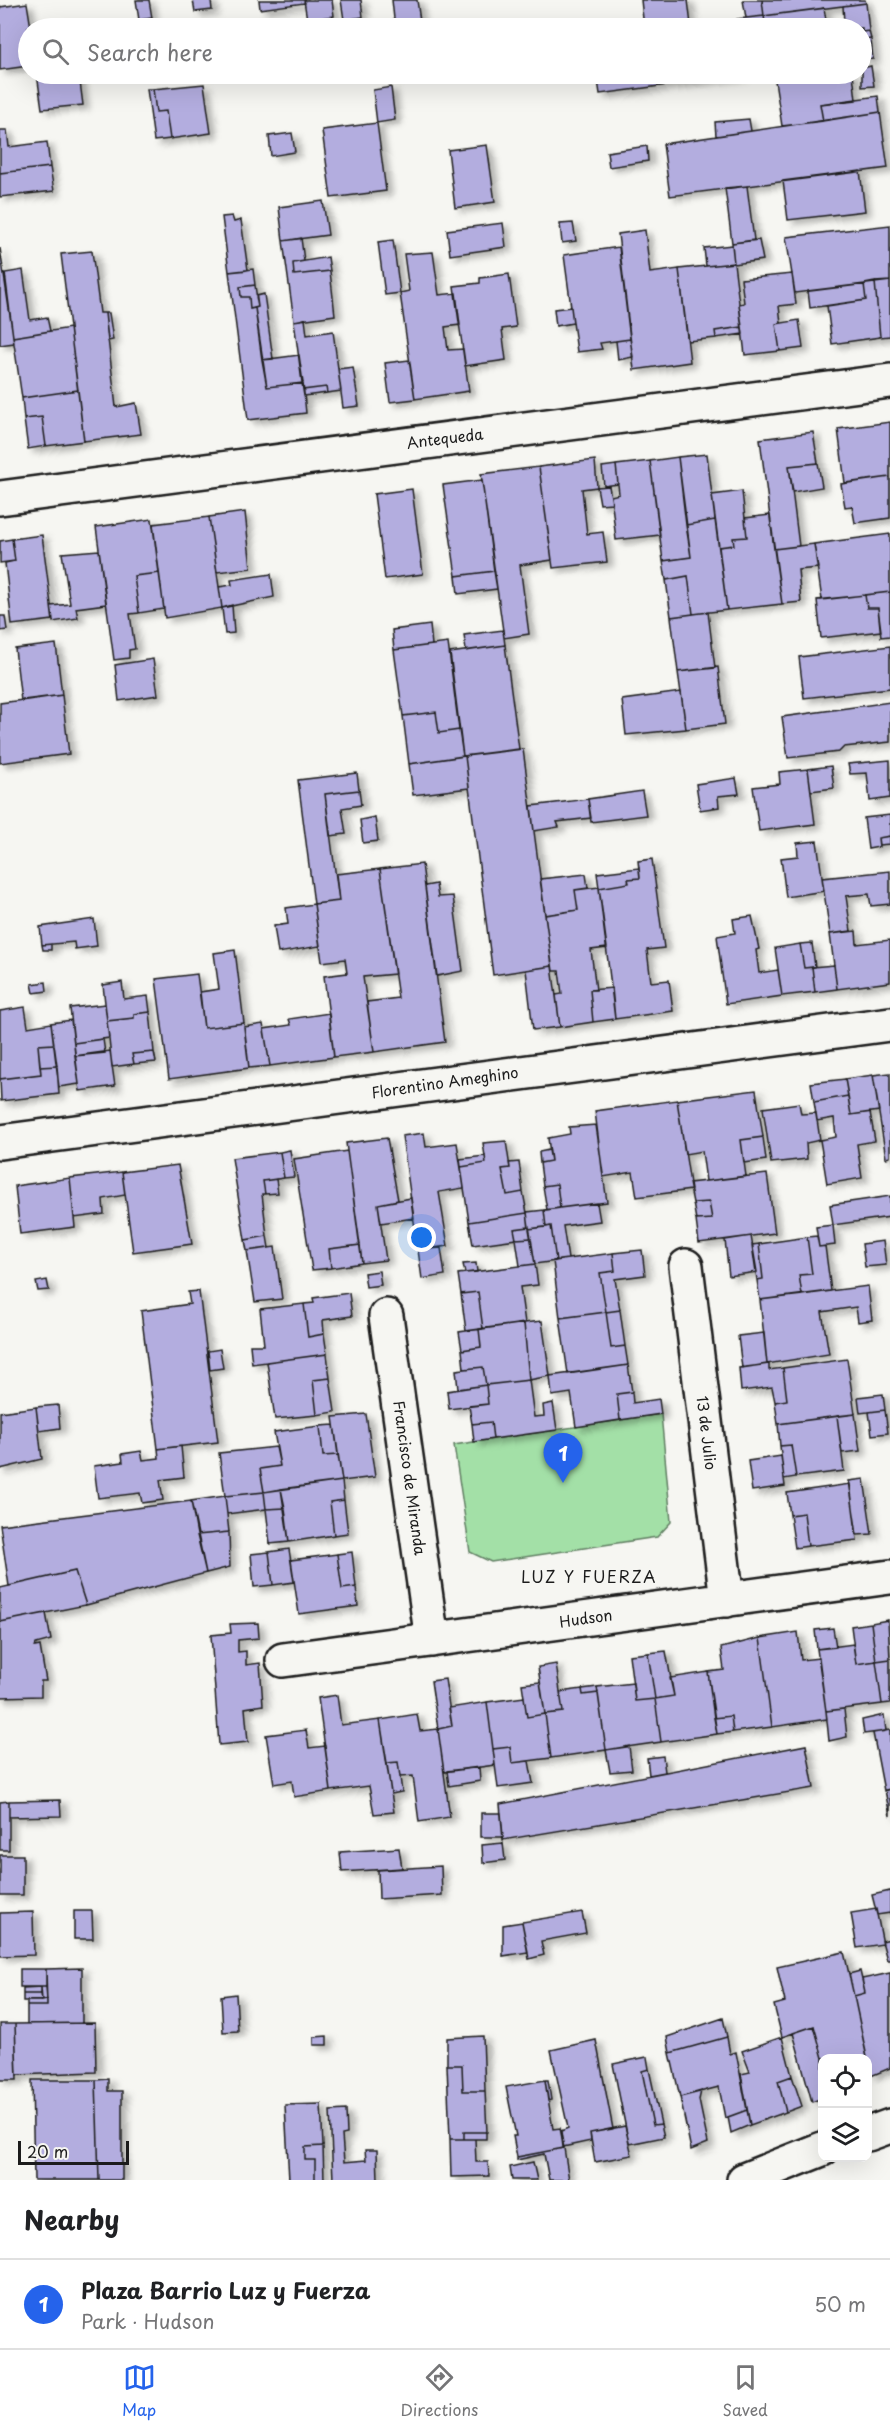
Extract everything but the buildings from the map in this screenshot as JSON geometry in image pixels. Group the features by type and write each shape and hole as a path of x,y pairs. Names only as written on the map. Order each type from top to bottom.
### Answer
{"street":[{"name":"Antequeda","path":"0,498 890,381"},
{"name":"Florentino Ameghino","path":"0,1142 890,1024"},
{"name":"13 de Julio","path":"686,1266 727,1600"},
{"name":"Francisco de Miranda","path":"386,1316 432,1640"},
{"name":"Hudson","path":"283,1660 890,1578"},
{"path":"872,2132 890,2126"},
{"path":"744,2180 818,2152"}],"green space":[{"path":"661,1414 671,1522 657,1537 491,1562 470,1552 454,1445"}],"place":[{"name":"Plaza Barrio Luz y Fuerza","path":"563,1483"}],"district":[{"name":"LUZ Y FUERZA","path":"589,1577"}]}
